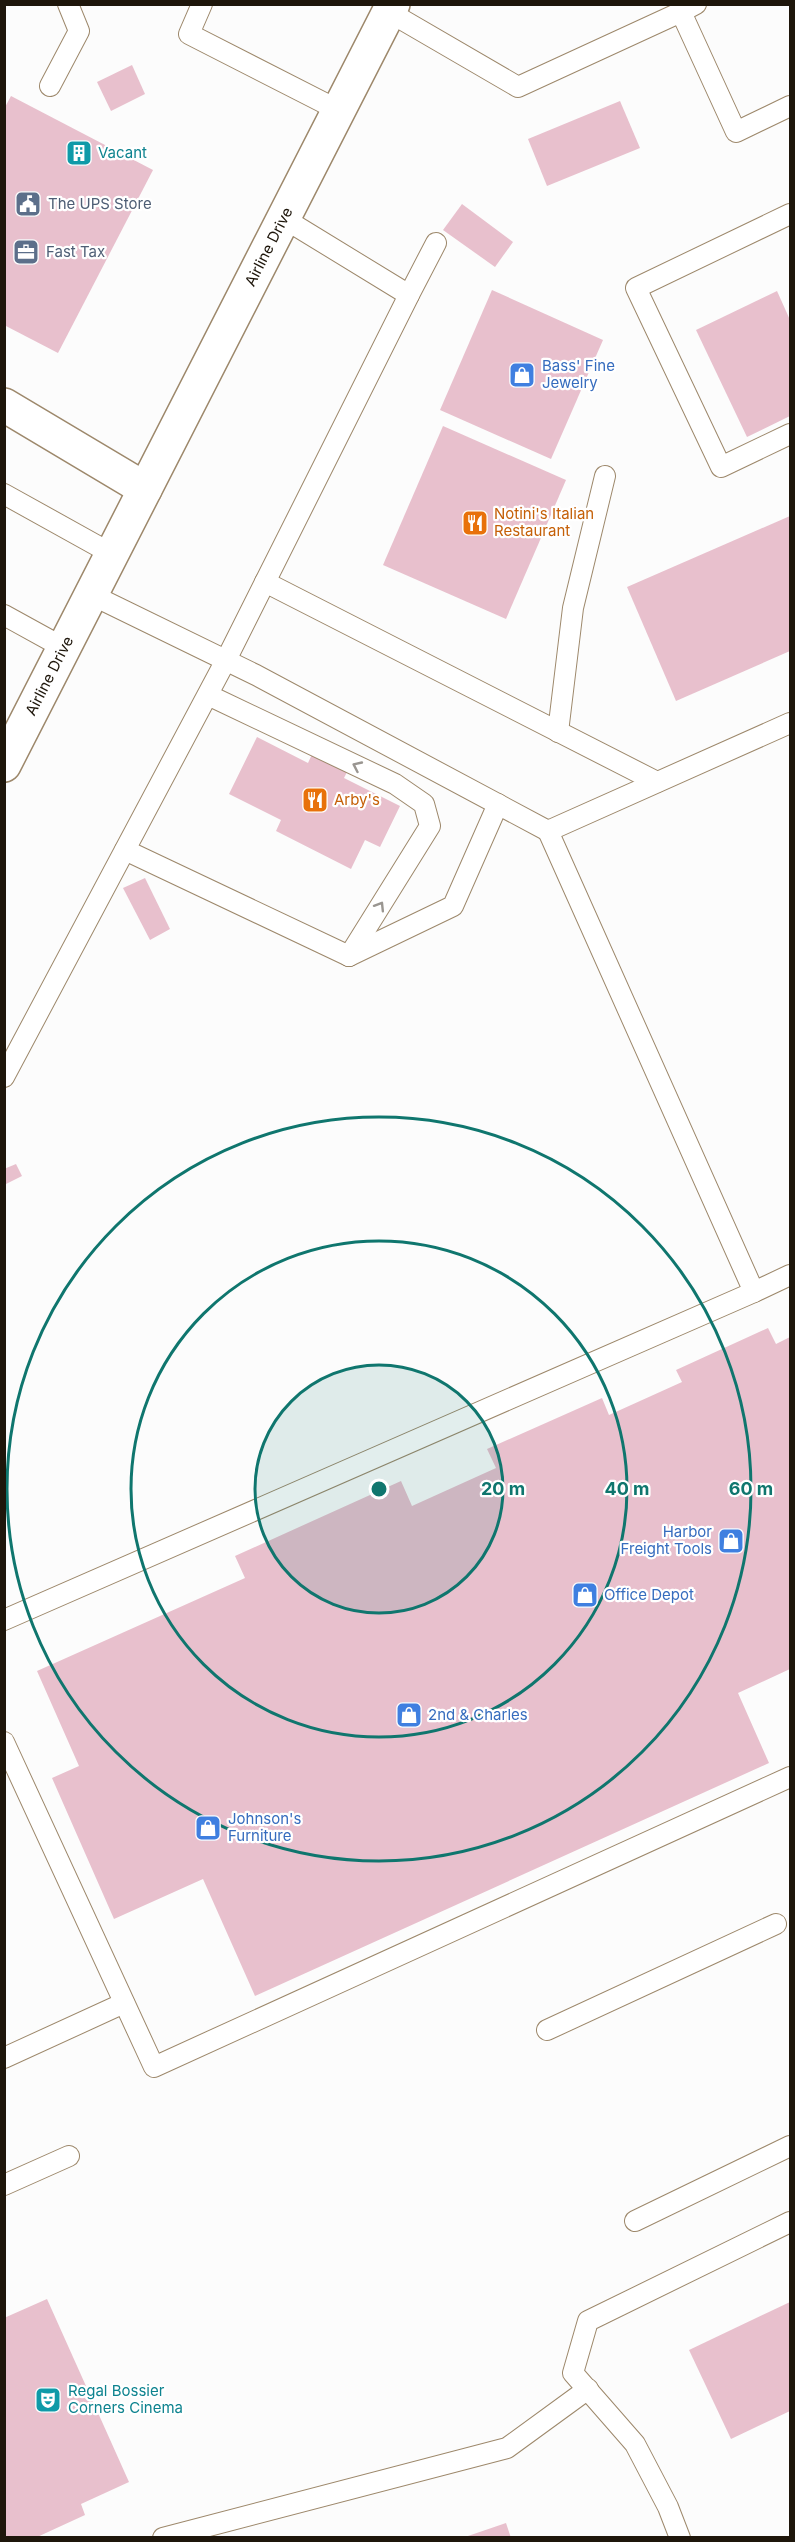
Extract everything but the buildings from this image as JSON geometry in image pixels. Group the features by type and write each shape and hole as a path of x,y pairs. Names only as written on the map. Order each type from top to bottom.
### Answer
{"main road":[{"name":"Airline Drive","path":"4,765 391,8"},
{"path":"4,405 145,489"}],"lane":[{"path":"50,86 79,31 68,4"},
{"path":"202,4 189,34 338,110"},
{"path":"391,8 518,87 688,8 736,132 790,106"},
{"path":"790,214 636,288 721,467 790,434"},
{"path":"283,218 408,295"},
{"path":"4,1077 208,695 436,243"},
{"path":"558,732 573,608 605,476"},
{"path":"4,494 112,554"},
{"path":"266,582 657,782"},
{"path":"92,595 226,660 548,831 754,1292"},
{"path":"4,615 64,648"},
{"path":"208,695 395,784 424,804 430,826 349,956"},
{"path":"548,831 790,723"},
{"path":"349,956 453,906 498,804"},
{"path":"125,850 349,956"},
{"path":"4,1620 790,1275"},
{"path":"4,1742 154,2067 790,1777"},
{"path":"547,2030 776,1924"},
{"path":"4,2058 124,2003"},
{"path":"635,2221 790,2146"},
{"path":"4,2185 69,2156"},
{"path":"680,2538 668,2507 634,2444 573,2373 588,2321 790,2222"},
{"path":"163,2538 507,2448 588,2389"}],"place":[{"name":"Vacant","path":"79,153"},
{"name":"The UPS Store","path":"28,204"},
{"name":"Fast Tax","path":"26,252"},
{"name":"Bass' Fine Jewelry","path":"522,375"},
{"name":"Notini's Italian Restaurant","path":"475,523"},
{"name":"Arby's","path":"315,800"},
{"name":"Harbor Freight Tools","path":"731,1541"},
{"name":"Office Depot","path":"585,1595"},
{"name":"2nd & Charles","path":"409,1715"},
{"name":"Johnson's Furniture","path":"208,1828"},
{"name":"Regal Bossier Corners Cinema","path":"48,2400"}]}
